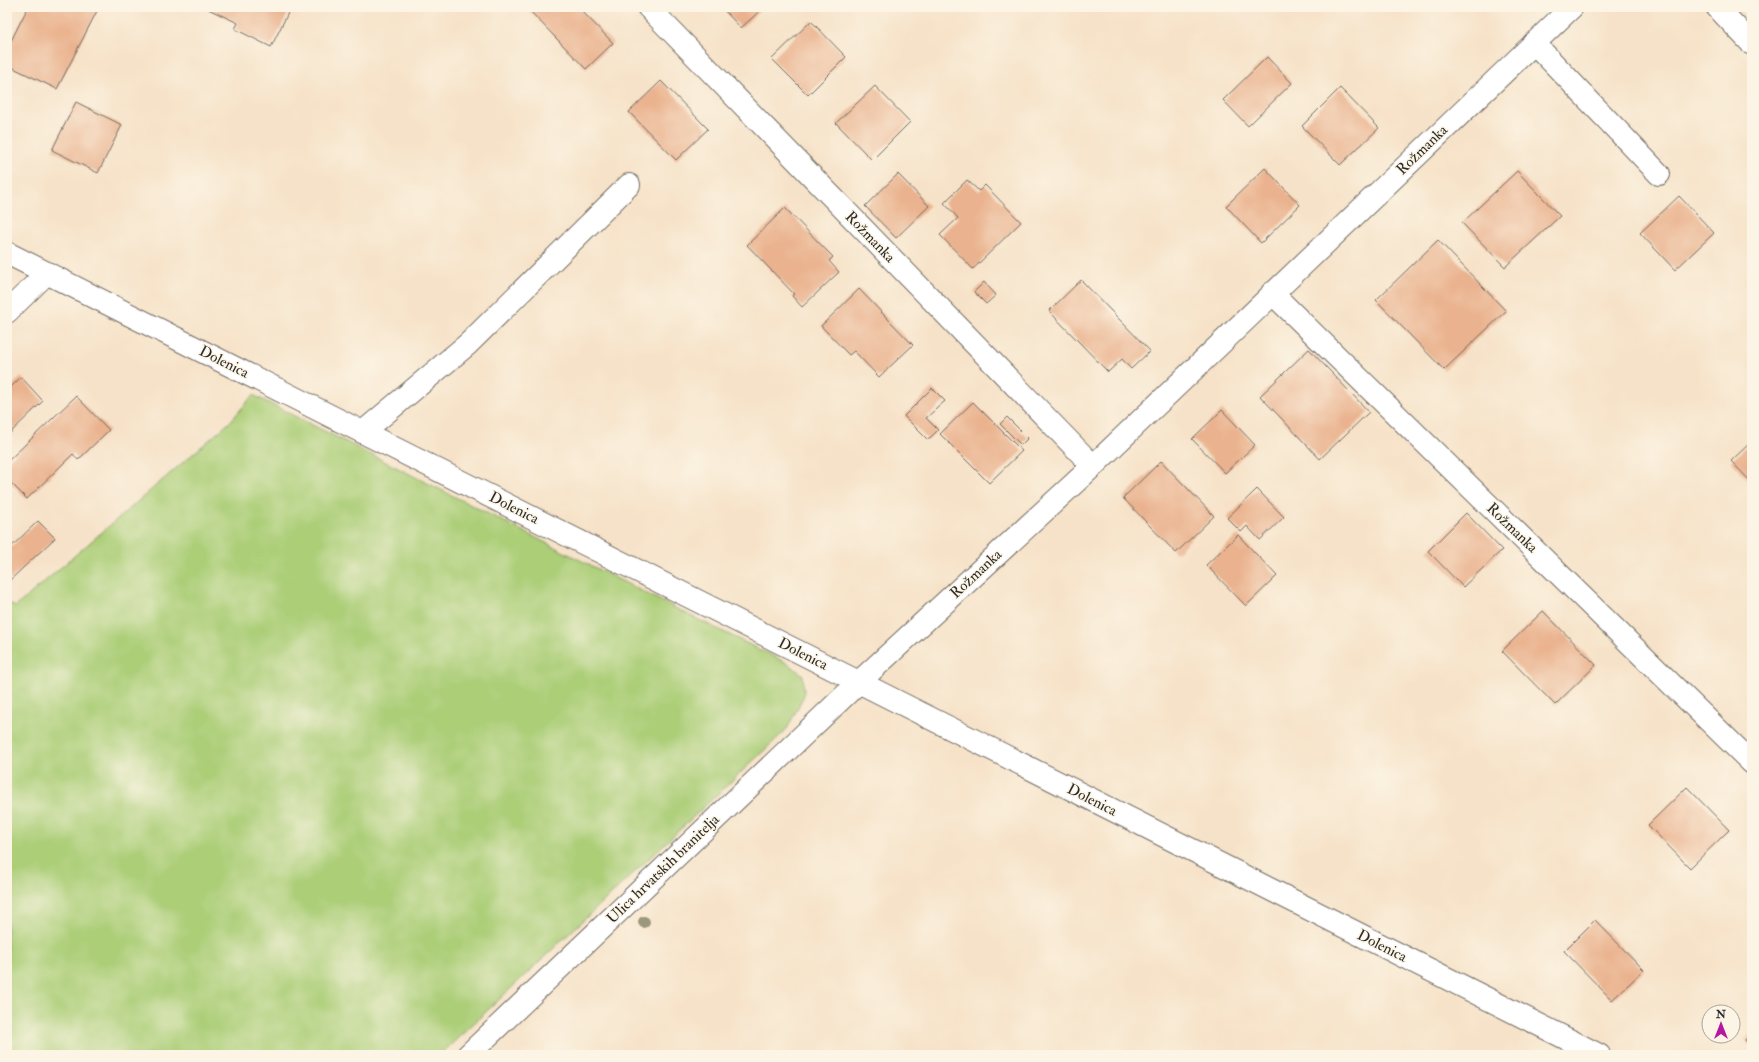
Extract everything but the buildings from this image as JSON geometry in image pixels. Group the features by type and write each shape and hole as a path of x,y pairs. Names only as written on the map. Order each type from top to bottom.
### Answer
{"street":[{"name":"Rožmanka","path":"648,7 1093,466"},
{"name":"Rožmanka","path":"859,682 1093,466 1572,7"},
{"path":"1717,7 1752,44"},
{"path":"1534,43 1659,174"},
{"path":"363,432 468,344 629,185"},
{"name":"Dolenica","path":"7,253 1598,1055"},
{"path":"7,312 47,273"},
{"name":"Rožmanka","path":"1272,293 1752,763"},
{"name":"Ulica hrvatskih branitelja","path":"468,1055 859,682"}],"green space":[{"path":"253,395 785,662 803,675 804,695 787,729 440,1055 7,1055 7,601 15,607 230,422"}]}
